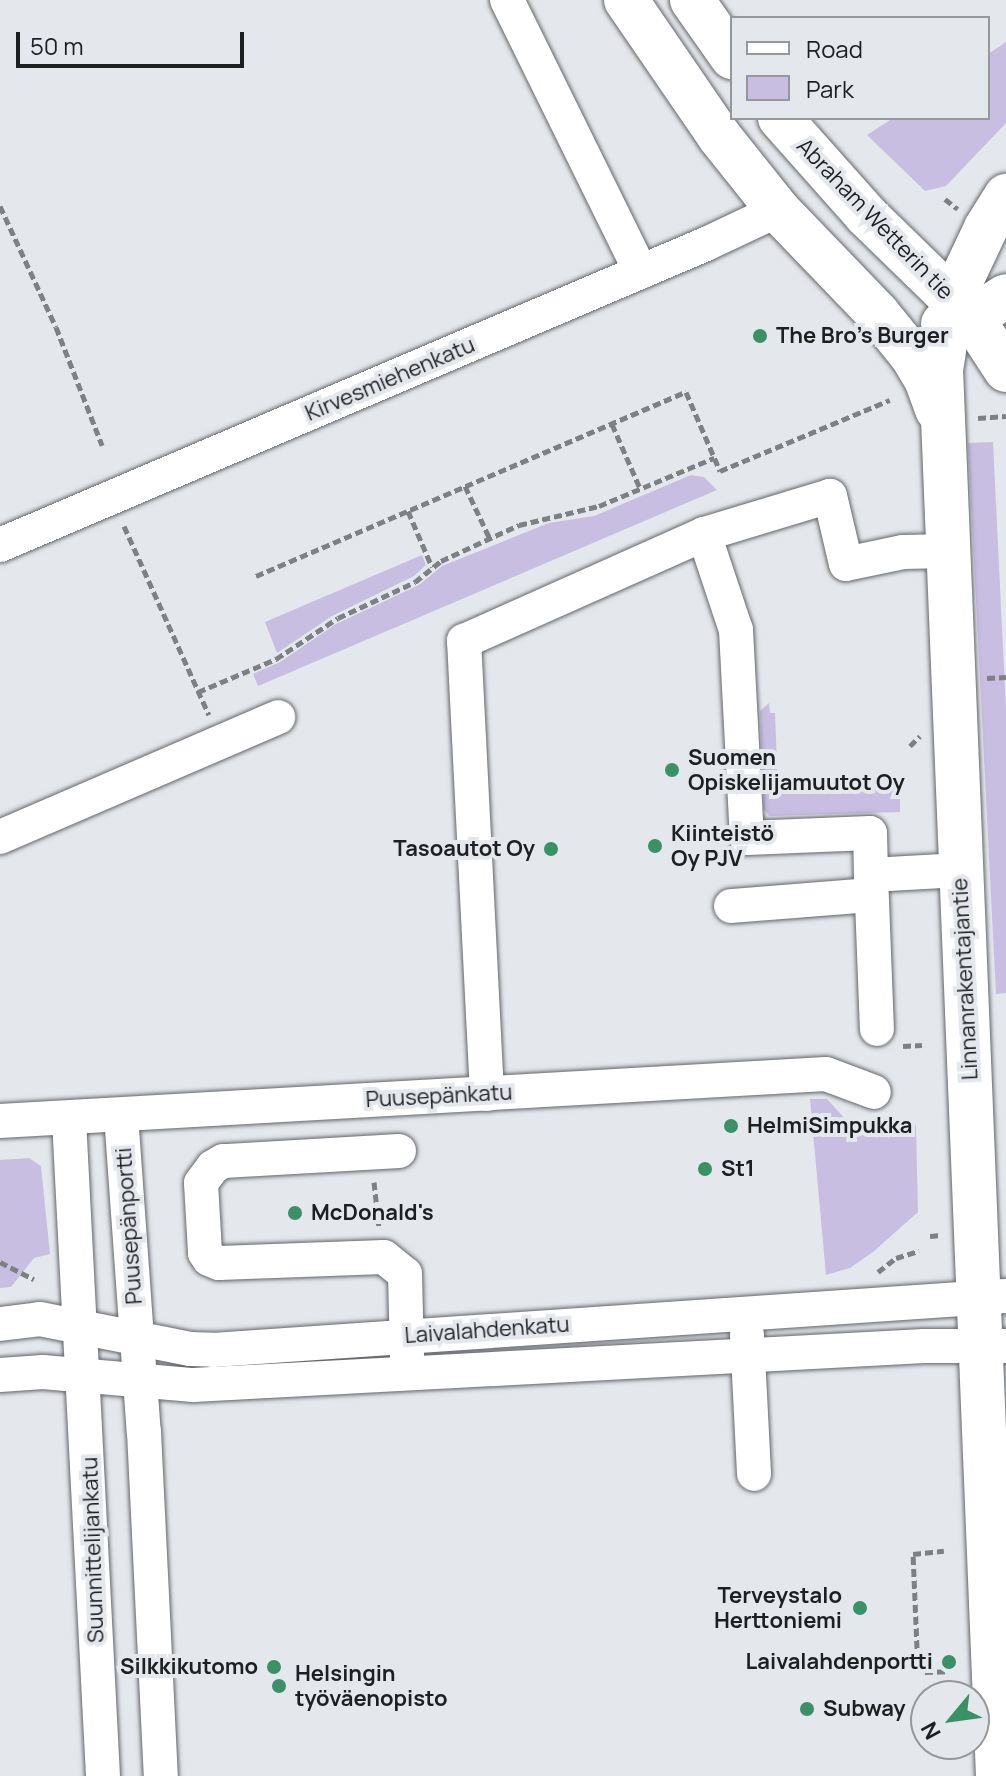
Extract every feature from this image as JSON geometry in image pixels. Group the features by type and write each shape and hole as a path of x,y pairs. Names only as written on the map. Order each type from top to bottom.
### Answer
{"main road":[{"path":"626,0 719,136 778,210 878,314 926,379 941,420"},
{"path":"692,0 730,54"},
{"name":"Abraham Wetterin tie","path":"782,120 866,215 969,310 1006,370"},
{"name":"Linnanrakentajantie","path":"998,1776 992,1296 960,870 941,420 986,228 1006,196"},
{"name":"Abraham Wetterin tie","path":"878,314 969,310"}],"street":[{"path":"507,0 641,272"},
{"name":"Kirvesmiehenkatu","path":"0,545 641,272 778,210"},
{"path":"487,1094 464,641 704,534 830,496 846,564 903,552 948,551"},
{"path":"704,534 736,630 747,838 870,833 877,1029"},
{"path":"0,837 278,717"},
{"path":"731,906 960,870"},
{"name":"Puusepänkatu","path":"0,1121 826,1074 874,1092"},
{"name":"Puusepänportti","path":"121,1115 136,1337"},
{"path":"69,1119 79,1325"},
{"path":"399,1151 223,1161 213,1167 201,1183 205,1253 209,1259 219,1263 374,1255 384,1257 405,1274 407,1372"},
{"name":"Laivalahdenkatu","path":"0,1324 40,1319 190,1349 213,1350 696,1310 746,1312 992,1296"},
{"path":"696,1310 699,1358"},
{"path":"746,1312 754,1474"},
{"name":"Suunnittelijankatu","path":"79,1325 103,1776"},
{"path":"136,1337 161,1776"},
{"name":"Laivalahdenkatu","path":"0,1375 43,1372 139,1383 193,1385 992,1345"}],"path":[{"path":"0,206 61,338 102,445"},
{"path":"256,576 686,392 720,471 890,400"},
{"path":"612,424 640,488"},
{"path":"198,692 276,659 338,618 415,582 432,567 490,539 534,520 599,506 714,458"},
{"path":"465,486 490,539"},
{"path":"408,511 432,567"},
{"path":"124,526 220,742"},
{"path":"365,1153 371,1165 379,1209 374,1255"},
{"path":"379,1209 419,1207"},
{"path":"0,1262 34,1279"},
{"path":"944,1551 913,1554 922,1672 949,1671"}],"green space":[{"path":"1006,42 1006,123 946,186 925,191 867,135 890,120 990,120 990,53"},
{"path":"993,442 1006,710 1006,993 996,994 968,443"},
{"path":"691,475 704,477 717,490 258,686 253,674 280,662 336,624 419,585 442,566 549,523 594,516"},
{"path":"422,555 426,565 414,576 332,616 277,653 265,622"},
{"path":"769,703 770,713 775,713 778,789 900,785 900,812 769,816 764,809 760,711"},
{"path":"810,1099 827,1099 849,1123 863,1130 916,1125 918,1212 850,1268 826,1275"},
{"path":"29,1158 41,1166 50,1254 34,1258 11,1287 0,1288 0,1160"}],"place":[{"name":"The Bro's Burger","path":"760,336"},
{"name":"Suomen Opiskelijamuutot Oy","path":"672,770"},
{"name":"Kiinteistö Oy PJV","path":"655,846"},
{"name":"Tasoautot Oy","path":"551,849"},
{"name":"HelmiSimpukka","path":"731,1126"},
{"name":"St1","path":"705,1169"},
{"name":"McDonald's","path":"295,1213"},
{"name":"Terveystalo Herttoniemi","path":"860,1608"},
{"name":"Laivalahdenportti","path":"949,1662"},
{"name":"Silkkikutomo","path":"274,1667"},
{"name":"Helsingin työväenopisto","path":"279,1686"},
{"name":"Subway","path":"807,1709"}]}
